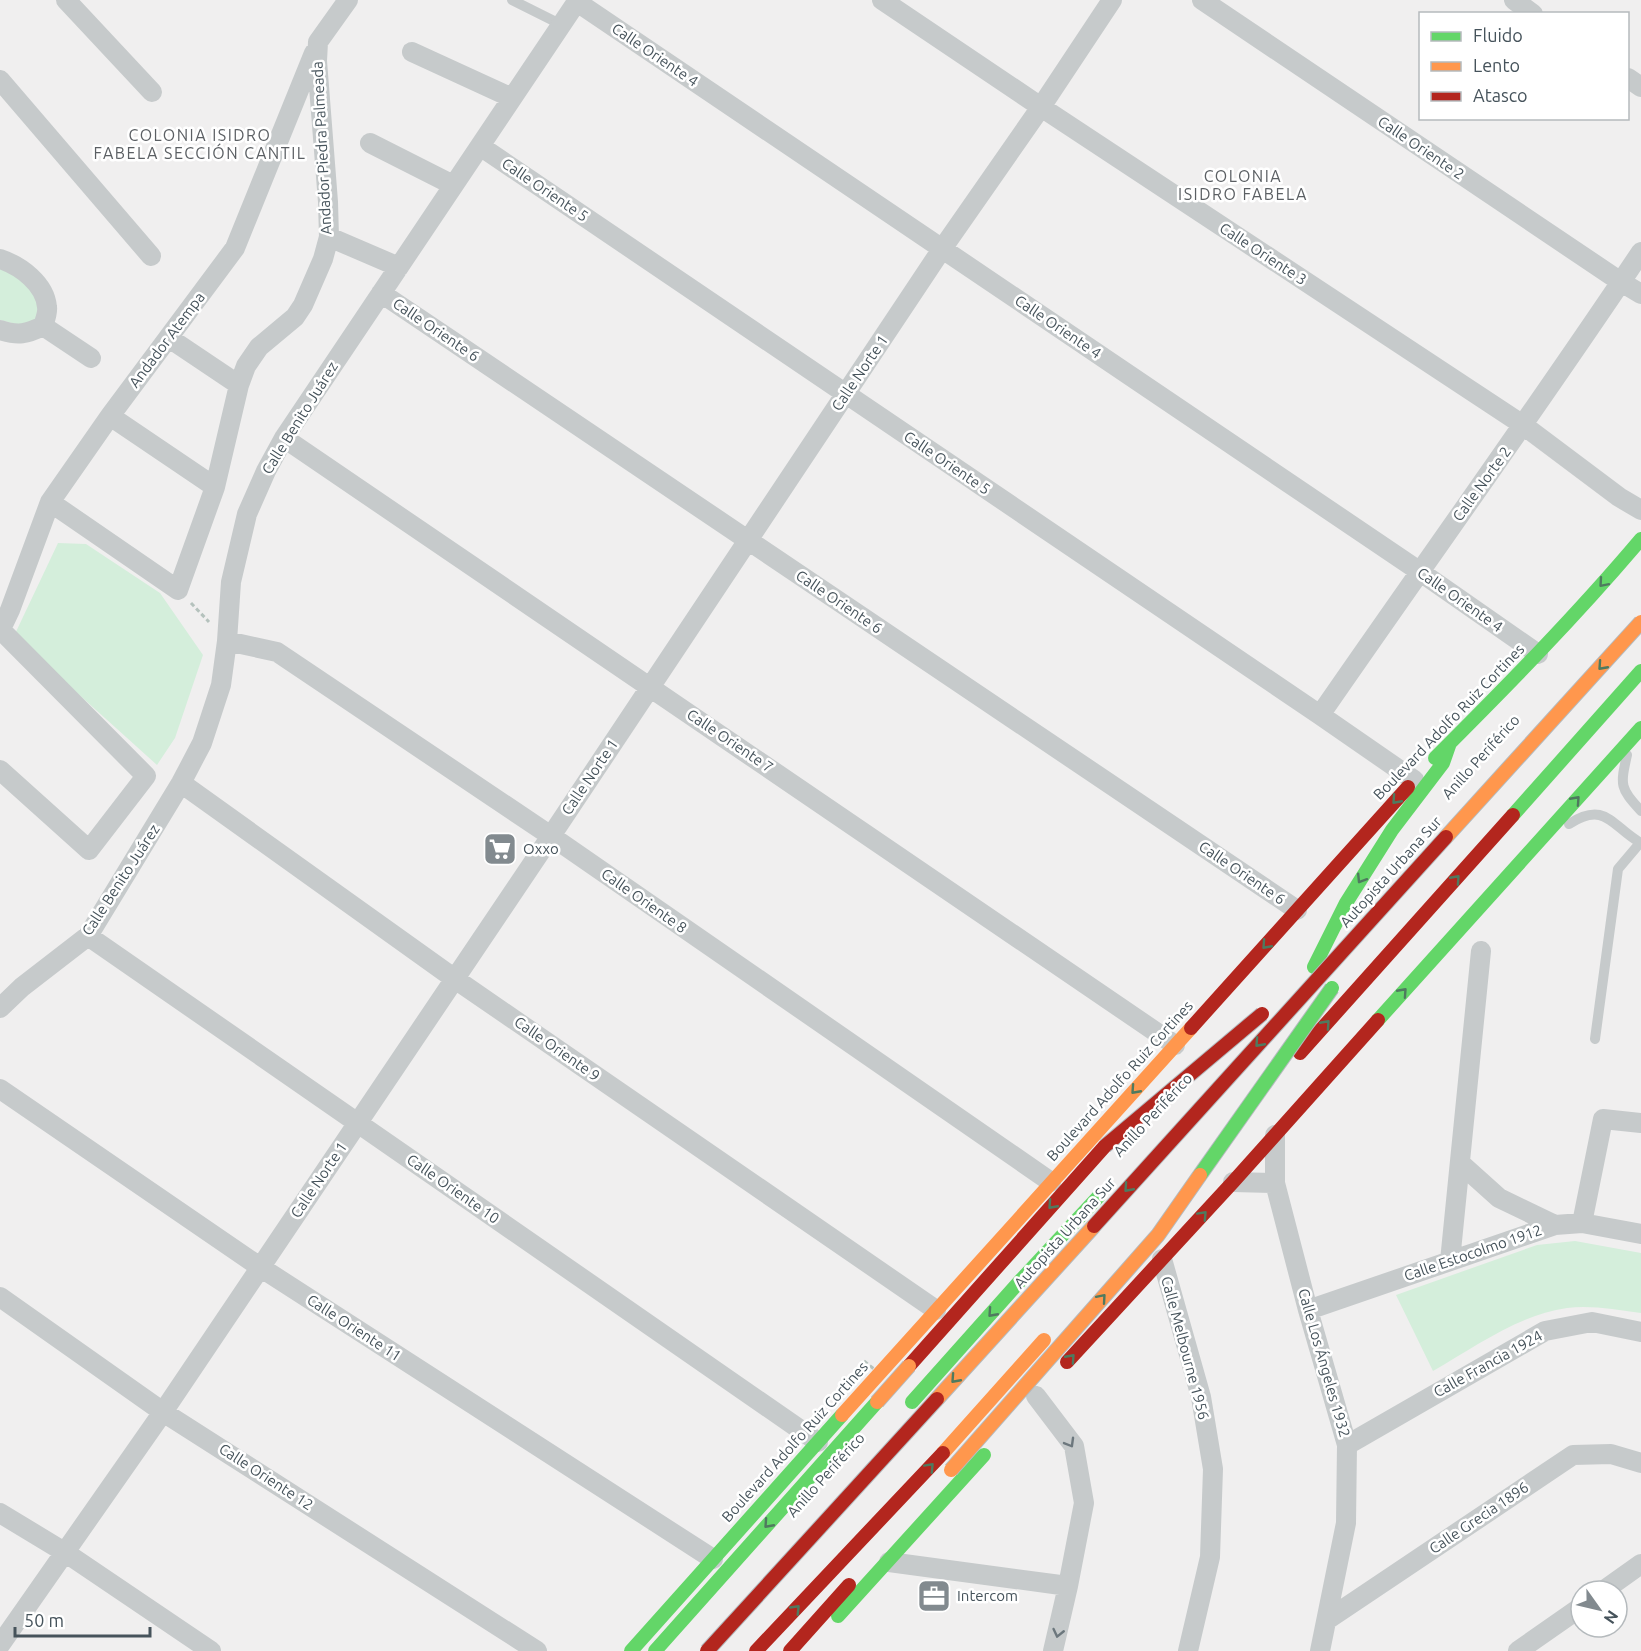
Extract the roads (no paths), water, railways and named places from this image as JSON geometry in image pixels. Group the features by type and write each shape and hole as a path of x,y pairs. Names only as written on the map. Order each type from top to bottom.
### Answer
{"main road":[{"name":"Boulevard Adolfo Ruiz Cortines","path":"631,1651 1414,780 1538,654 1603,584 1641,538"},
{"name":"Autopista Urbana Sur","path":"707,1651 1356,936 1637,618"},
{"name":"Anillo Periférico","path":"1200,1089 1637,618"},
{"path":"1153,1218 1641,671"},
{"path":"1060,1370 1233,1182 1641,728"},
{"path":"1314,967 1346,903 1392,830 1443,763 1450,743"},
{"name":"Autopista Urbana Sur","path":"1270,1051 1528,767"},
{"path":"655,1651 1105,1146 1356,936"},
{"path":"943,1479 1158,1234 1337,982"},
{"path":"903,1413 1020,1281 1110,1185"},
{"path":"806,1651 985,1454 1089,1293"},
{"path":"756,1651 947,1449 1050,1334"},
{"path":"790,1651 900,1528"},
{"path":"692,1651 785,1545"}],"street":[{"path":"66,0 152,92"},
{"name":"Andador Piedra Palmeada","path":"51,502 178,590 215,487 239,385 246,366 259,346 295,316 303,305 323,259 328,237 328,202 317,61 318,42 348,0"},
{"name":"Calle Oriente 3","path":"882,0 1523,425 1619,497 1641,510"},
{"name":"Calle Norte 1","path":"0,1645 163,1412 551,836 942,249 1112,0"},
{"name":"Calle Oriente 2","path":"1202,0 1641,294"},
{"path":"1514,0 1530,12"},
{"name":"Calle Benito Juárez","path":"0,1008 22,987 88,936 181,783 202,743 221,684 231,582 247,514 266,471 284,438 578,1"},
{"name":"Calle Oriente 4","path":"578,1 1538,654"},
{"name":"Andador Atempa","path":"0,631 51,502 110,416 235,248 318,42"},
{"path":"412,52 512,98"},
{"path":"0,80 151,256"},
{"path":"370,143 453,185"},
{"name":"Calle Oriente 5","path":"480,146 1320,714 1414,780"},
{"path":"328,237 399,267"},
{"name":"Calle Norte 2","path":"1320,714 1523,425 1641,252"},
{"path":"0,260 24,272 36,282 45,295 48,310 43,326 28,333 12,334 0,330"},
{"name":"Calle Oriente 6","path":"381,293 1297,910"},
{"path":"43,326 91,358"},
{"path":"169,338 239,385"},
{"path":"110,416 215,487"},
{"name":"Calle Oriente 7","path":"284,438 1175,1046"},
{"path":"0,631 146,776 90,850 0,770"},
{"name":"Calle Oriente 8","path":"227,641 277,652 551,836 1051,1182"},
{"name":"Calle Oriente 9","path":"181,783 455,979 936,1310"},
{"name":"Calle Oriente 10","path":"88,936 818,1442"},
{"path":"1450,1261 1481,951"},
{"name":"Calle Oriente 11","path":"0,1089 260,1268 713,1559"},
{"path":"1582,1223 1603,1119 1641,1123"},
{"name":"Calle Los Ángeles 1932","path":"1275,1135 1275,1183 1308,1310 1347,1445 1346,1523 1320,1651"},
{"path":"1460,1163 1499,1198 1555,1225"},
{"path":"1233,1182 1275,1183"},
{"name":"Calle Estocolmo 1912","path":"1308,1310 1555,1225 1582,1223 1641,1234"},
{"name":"Calle Melbourne 1956","path":"1162,1259 1201,1397 1213,1469 1210,1557 1188,1651"},
{"name":"Calle Oriente 12","path":"0,1297 163,1412 537,1651"},
{"name":"Calle Francia 1924","path":"1347,1445 1545,1331 1592,1322 1641,1332"},
{"path":"1036,1396 1074,1446 1084,1503 1053,1651"},
{"name":"Calle Grecia 1896","path":"1327,1620 1573,1455 1611,1454 1641,1463"},
{"path":"0,1513 66,1552 211,1651"},
{"path":"889,1562 1068,1586"},
{"path":"1620,1579 1641,1564"},
{"path":"1518,1651 1569,1615"}],"lane":[{"path":"512,0 562,25"},
{"path":"1630,740 1622,775 1624,792 1641,811"},
{"path":"1536,845 1580,817 1595,814 1606,816 1640,843 1618,869 1595,1039"}],"place":[{"name":"Oxxo","path":"500,849"},
{"name":"Intercom","path":"934,1596"}],"district":[{"name":"COLONIA ISIDRO FABELA SECCIÓN CANTIL","path":"200,144"},
{"name":"COLONIA ISIDRO FABELA","path":"1243,185"}]}
